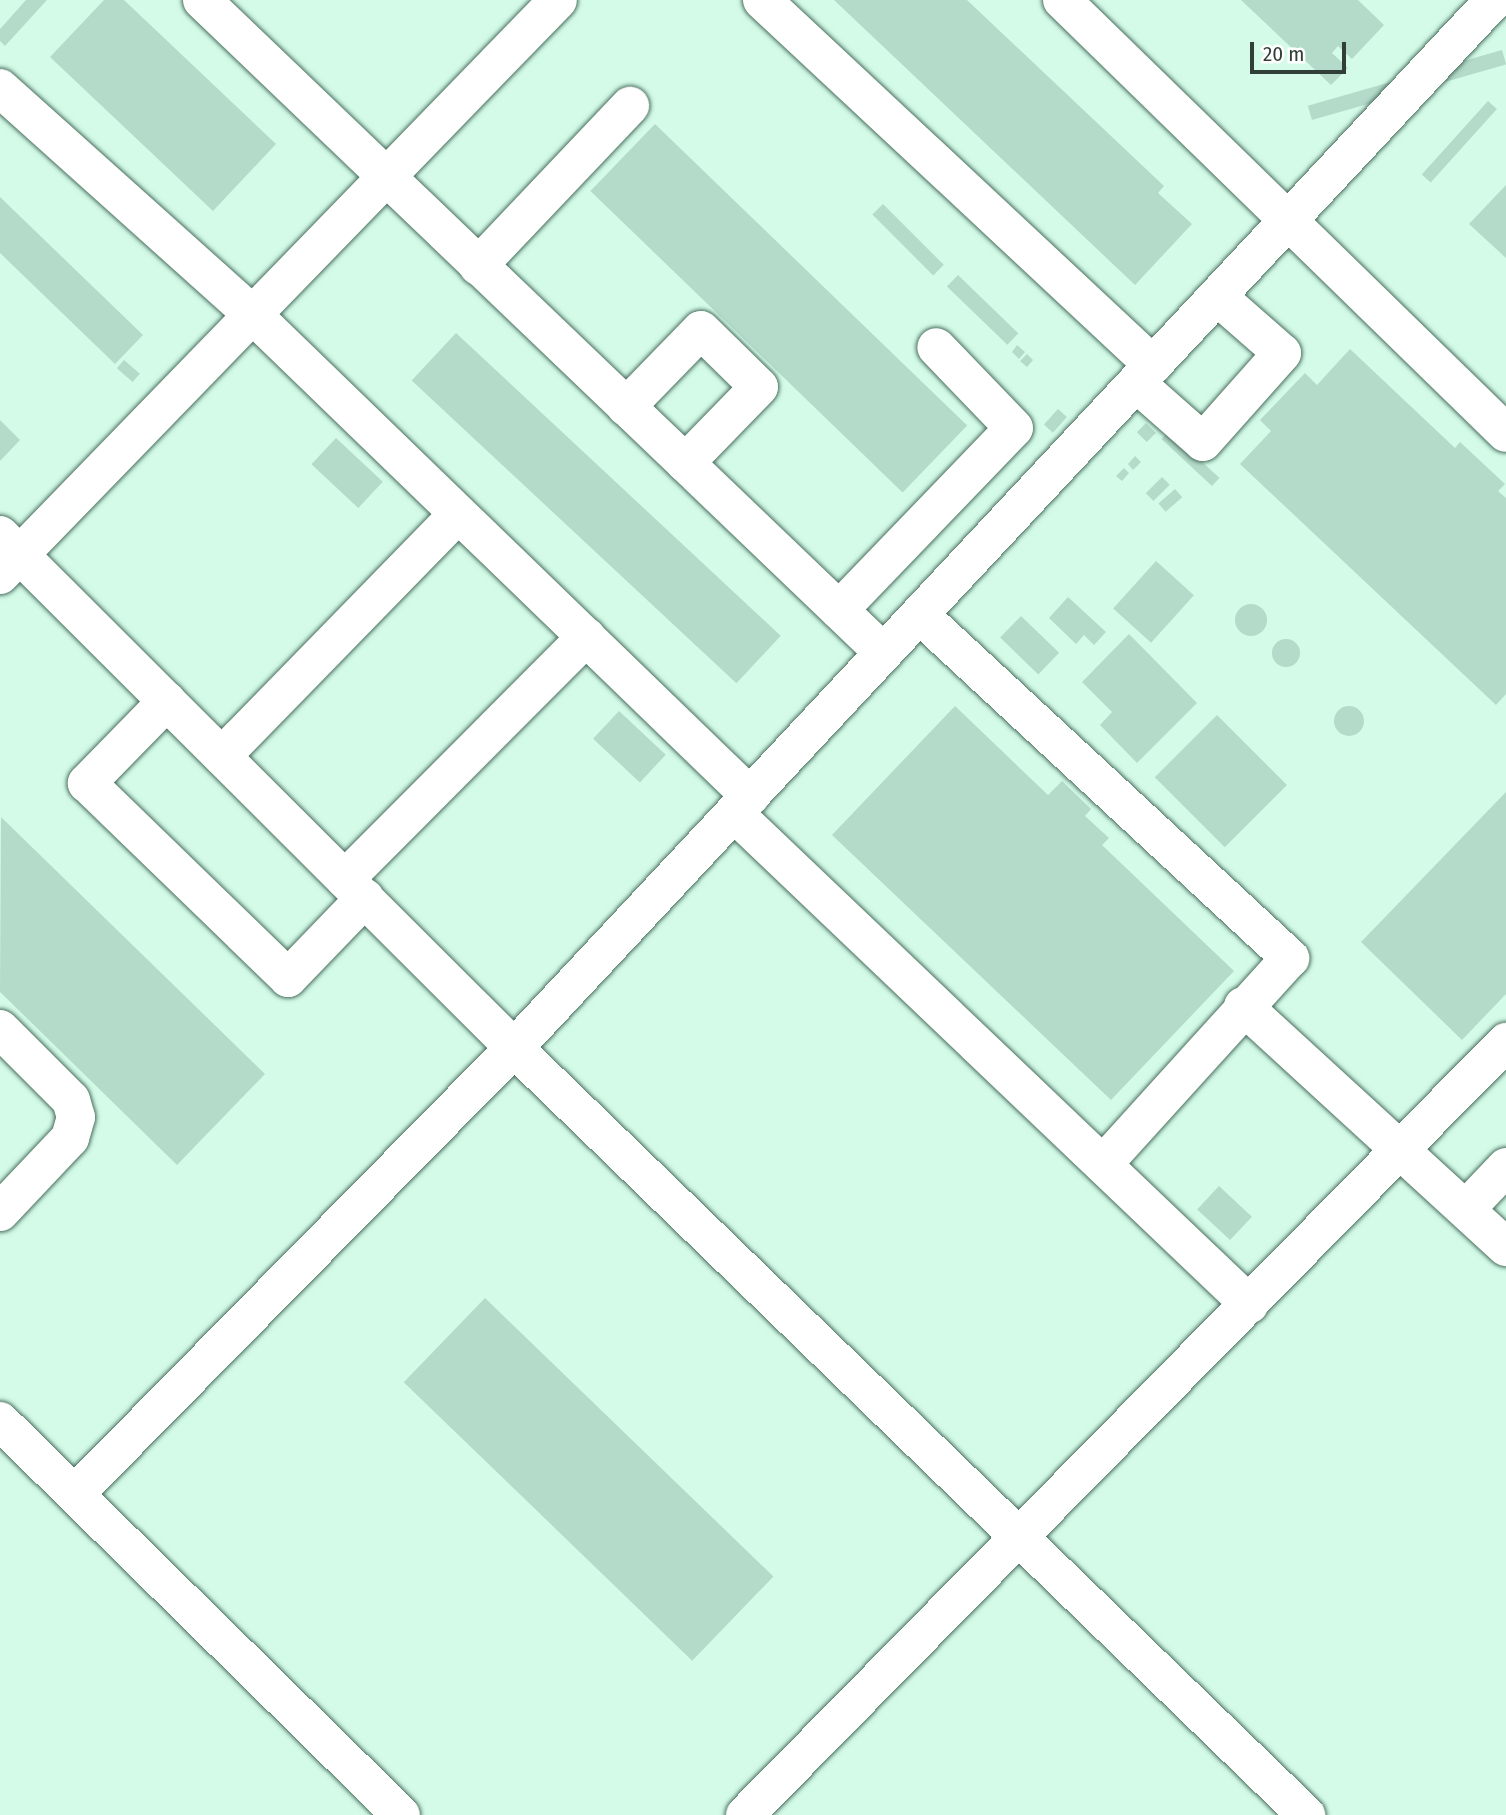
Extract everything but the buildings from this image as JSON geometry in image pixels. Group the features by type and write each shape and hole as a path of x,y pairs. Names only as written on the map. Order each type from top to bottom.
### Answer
{"street":[{"path":"202,0 884,653"},
{"path":"558,0 253,315 7,555 167,701 514,1048 1020,1534 1306,1815"},
{"path":"762,0 1145,374 1203,442 1282,353 1217,296"},
{"path":"1062,0 1286,223 1506,432"},
{"path":"75,1494 514,1048 1494,0"},
{"path":"0,88 253,315 586,637 742,805 1249,1304"},
{"path":"478,266 630,106"},
{"path":"626,407 701,330 759,387 685,463"},
{"path":"839,610 1014,428 936,347"},
{"path":"222,756 458,514"},
{"path":"920,615 1290,958 1243,1006 1105,1162"},
{"path":"167,701 87,783 288,978 355,888 586,637"},
{"path":"1243,1006 1401,1147 1506,1247"},
{"path":"0,1029 71,1100 76,1116 70,1138 0,1212"},
{"path":"745,1815 1506,1042"},
{"path":"1466,1209 1506,1167"},
{"path":"0,1421 401,1815"}]}
